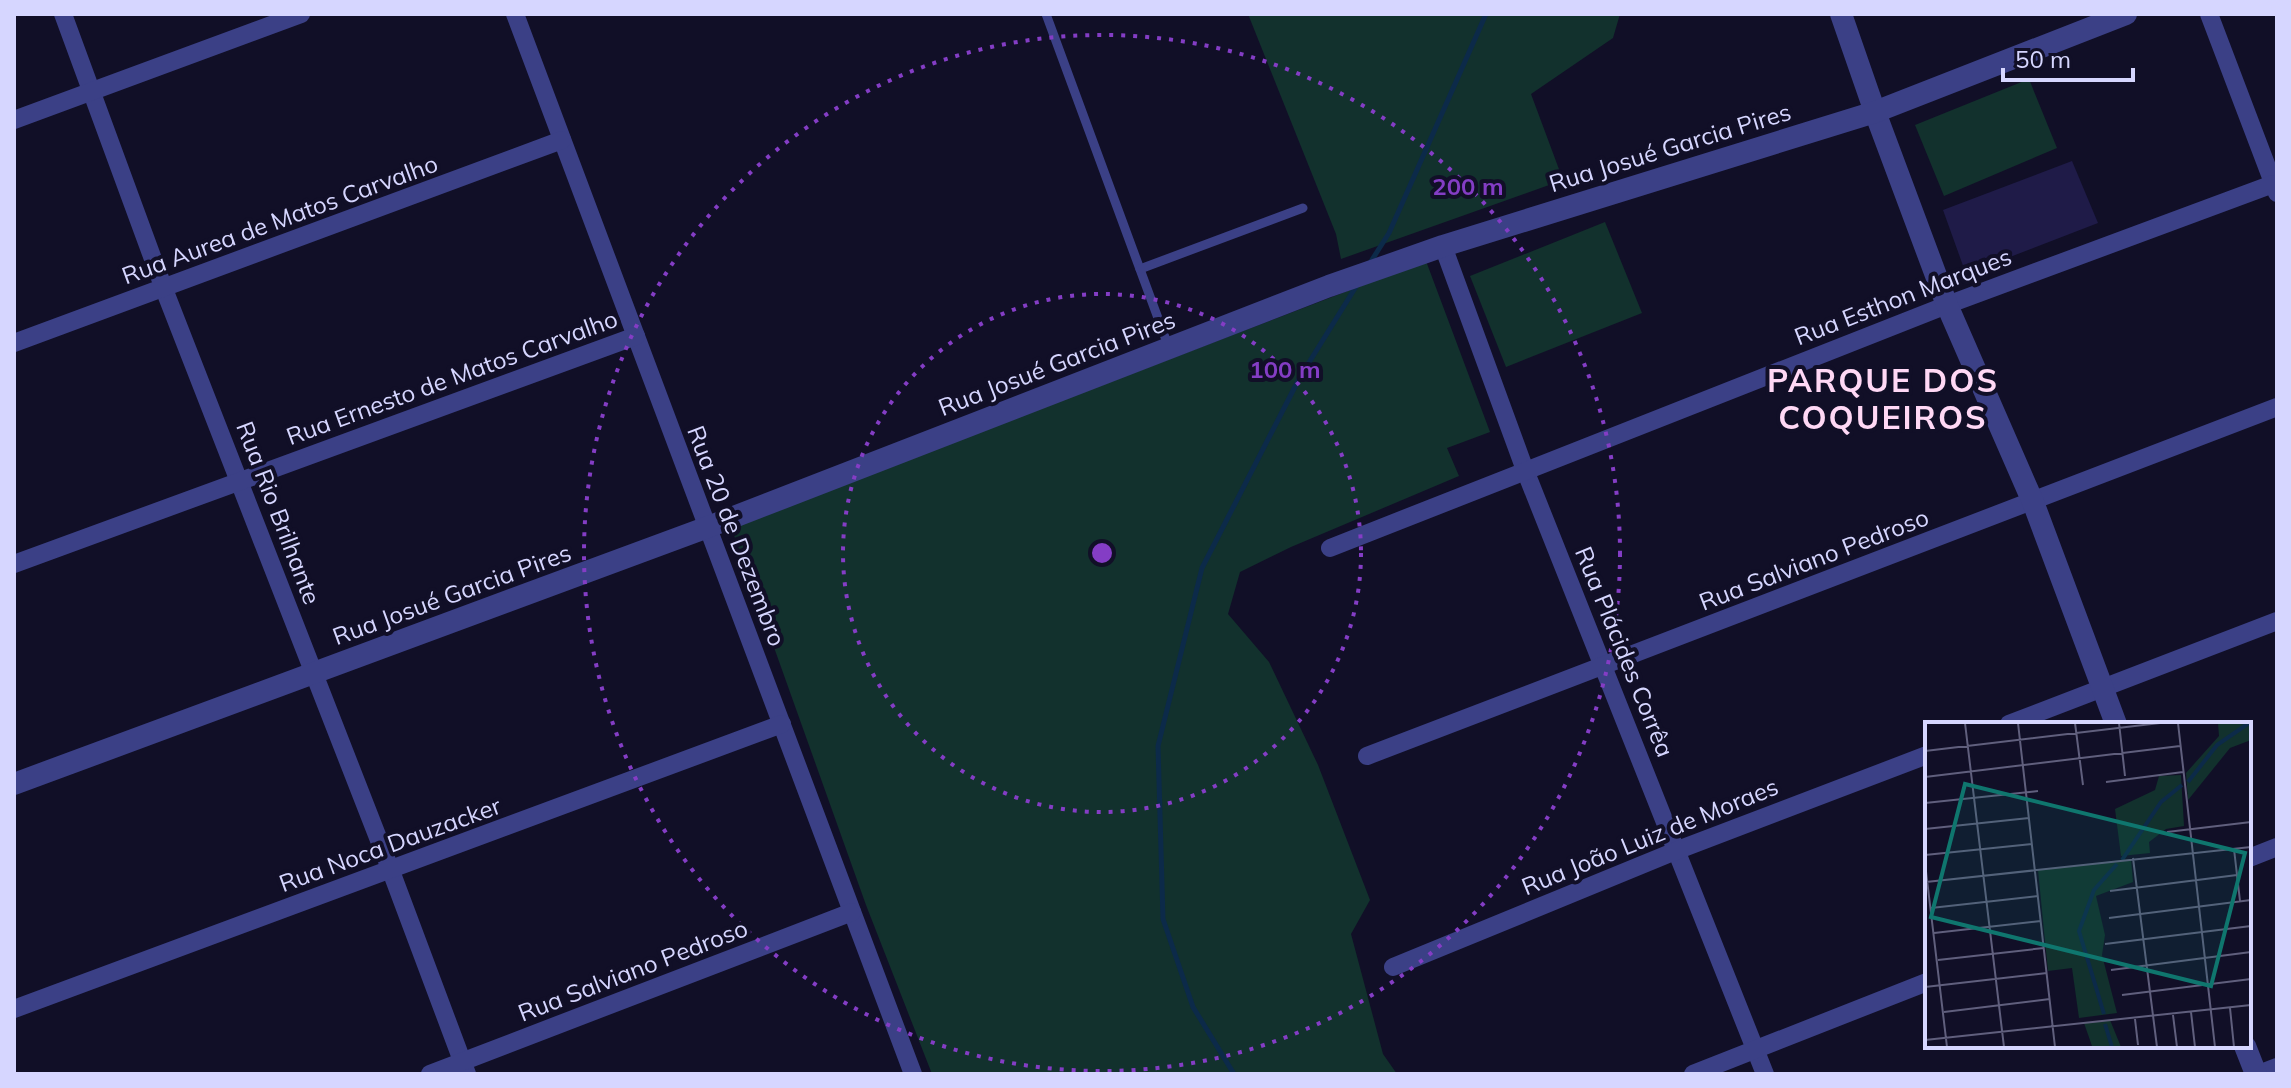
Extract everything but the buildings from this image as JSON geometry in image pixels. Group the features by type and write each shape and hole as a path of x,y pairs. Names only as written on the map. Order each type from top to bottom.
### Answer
{"street":[{"name":"Rua Rio Brilhante","path":"63,14 164,289 465,1068"},
{"path":"14,120 301,14"},
{"name":"Rua 20 de Dezembro","path":"515,14 913,1074"},
{"path":"1841,14 1947,305 2033,502 2115,722"},
{"name":"Rua Josué Garcia Pires","path":"14,784 708,527 1329,286 1443,246 1875,112 2126,14"},
{"path":"2209,14 2275,189"},
{"name":"Rua Aurea de Matos Carvalho","path":"14,343 562,140"},
{"name":"Rua Esthon Marques","path":"1330,548 1947,305 2275,189"},
{"name":"Rua Plácides Corrêa","path":"1443,246 1525,470 1765,1074"},
{"name":"Rua Ernesto de Matos Carvalho","path":"14,564 636,336"},
{"name":"Rua Salviano Pedroso","path":"1367,756 2277,407"},
{"path":"2014,722 2277,621"},
{"name":"Rua Noca Dauzacker","path":"14,1009 782,724"},
{"name":"Rua João Luiz de Moraes","path":"1393,967 1678,850 1925,756"},
{"path":"2251,857 2277,847"},
{"name":"Rua Salviano Pedroso","path":"430,1074 465,1068 852,912"},
{"path":"1693,1074 1925,983"},
{"path":"2246,1048 2258,1074 2277,1067"}],"lane":[{"path":"1046,14 1169,348"},
{"path":"1140,269 1303,208"}],"green space":[{"path":"1248,14 1620,14 1613,38 1531,94 1563,180 1341,259 1336,234"},
{"path":"2029,79 2057,148 1944,196 1915,125"},
{"path":"1605,222 1642,313 1506,367 1470,276"},
{"path":"1426,261 1490,432 1447,448 1459,476 1291,547 1240,572 1228,614 1269,662 1318,765 1370,900 1351,934 1383,1054 1397,1074 932,1074 866,905 731,527"}],"waterway":[{"path":"1370,263 1389,233 1486,14"},
{"path":"1234,1074 1193,1007 1163,919 1158,746 1202,568 1300,377 1357,285"}],"district":[{"name":"PARQUE DOS COQUEIROS","path":"1883,400"}]}
